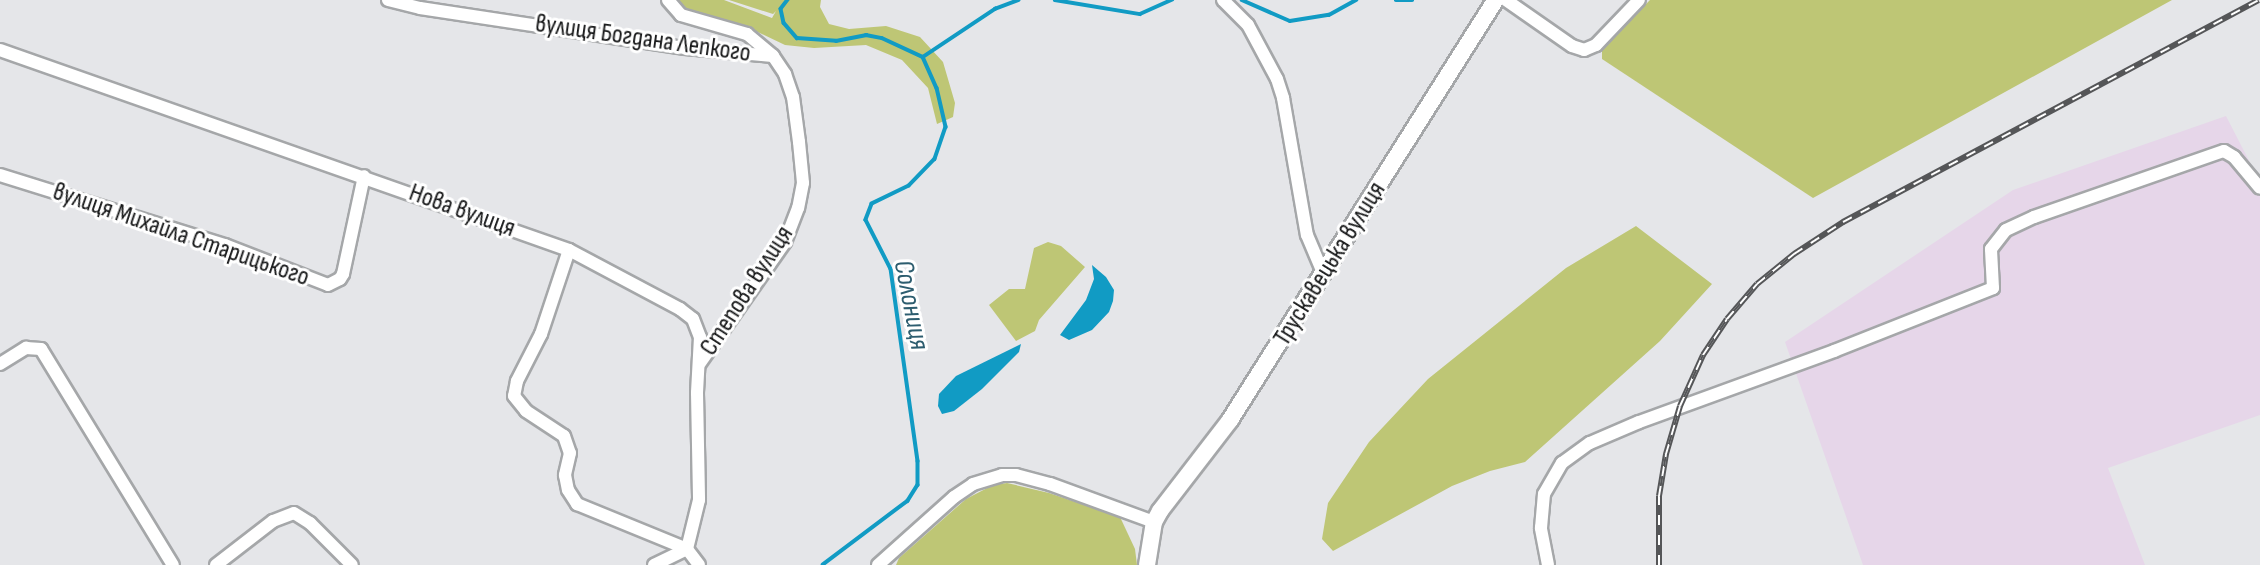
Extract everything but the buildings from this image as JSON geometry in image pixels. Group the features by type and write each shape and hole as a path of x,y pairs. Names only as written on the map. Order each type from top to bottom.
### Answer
{"street":[{"name":"вулиця Богдана Лепкого","path":"388,0 421,8 685,48 773,56"},
{"path":"668,0 681,15 747,34 773,56"},
{"path":"1223,0 1248,25 1277,79 1283,98 1307,235 1324,275"},
{"name":"Трускавецька вулиця","path":"1147,565 1154,522 1230,420 1496,0"},
{"path":"1506,0 1572,46 1584,50 1596,45 1639,0"},
{"name":"Нова вулиця","path":"0,50 569,250 693,318 700,337 699,500 687,549"},
{"name":"Степова вулиця","path":"699,365 785,242 798,208 803,183 793,97 785,74 773,56"},
{"path":"1548,565 1541,528 1544,494 1562,463 1590,443 1993,288 1991,249 2006,230 2034,217 2224,151 2235,157 2260,188"},
{"name":"вулиця Михайла Старицького","path":"0,175 225,245 328,285 340,279 343,274 364,176"},
{"path":"569,250 545,324 517,381 514,396 526,411 564,436 570,453 565,475 568,490 577,505 687,549 699,565"},
{"path":"0,364 26,348 41,349 173,565"},
{"path":"878,565 954,497 973,484 1002,475 1016,475 1050,484 1154,522"},
{"path":"216,565 273,521 294,513 310,523 352,565"},
{"path":"654,565 687,549"}],"shaded area":[{"path":"2226,116 2260,182 2260,415 2108,468 2145,565 1863,565 1785,342 2013,190"}],"green space":[{"path":"676,0 724,0 772,18 776,11 773,14 729,0 821,0 820,7 829,24 849,29 886,26 920,37 943,62 955,103 953,117 937,124 928,88 902,60 866,45 814,48 785,45 747,27 686,9"},
{"path":"1650,0 2172,0 1813,198 1602,59 1602,49"},
{"path":"1636,226 1712,284 1660,341 1525,462 1490,471 1452,486 1333,551 1322,539 1328,503 1369,442 1428,379 1566,268"},
{"path":"1048,242 1061,246 1085,267 1039,320 1035,331 1016,341 989,305 1009,289 1025,289 1034,248"},
{"path":"1007,483 1049,493 1120,517 1135,549 1137,565 896,565 899,558 966,499 993,485"}],"water":[{"path":"1092,265 1106,277 1114,290 1113,301 1109,312 1092,330 1069,340 1060,335 1086,300 1094,279"},
{"path":"1021,344 1019,352 982,389 954,411 942,414 938,406 939,394 956,376"}],"waterway":[{"name":"Солониця","path":"788,0 781,9 784,23 797,38 836,41 866,35 882,38 923,57 937,88 946,127 935,159 909,186 872,204 866,220 891,269 918,461 918,485 908,501 823,565"},
{"path":"923,57 995,9 1018,0"},
{"path":"1055,0 1140,14 1172,0"},
{"path":"1242,0 1290,21 1329,15 1356,0"},
{"path":"1396,0 1412,0"}],"railway":[{"path":"1659,565 1659,496 1666,454 1680,406 1703,355 1727,319 1757,284 1794,254 1843,222 2258,0"}]}
